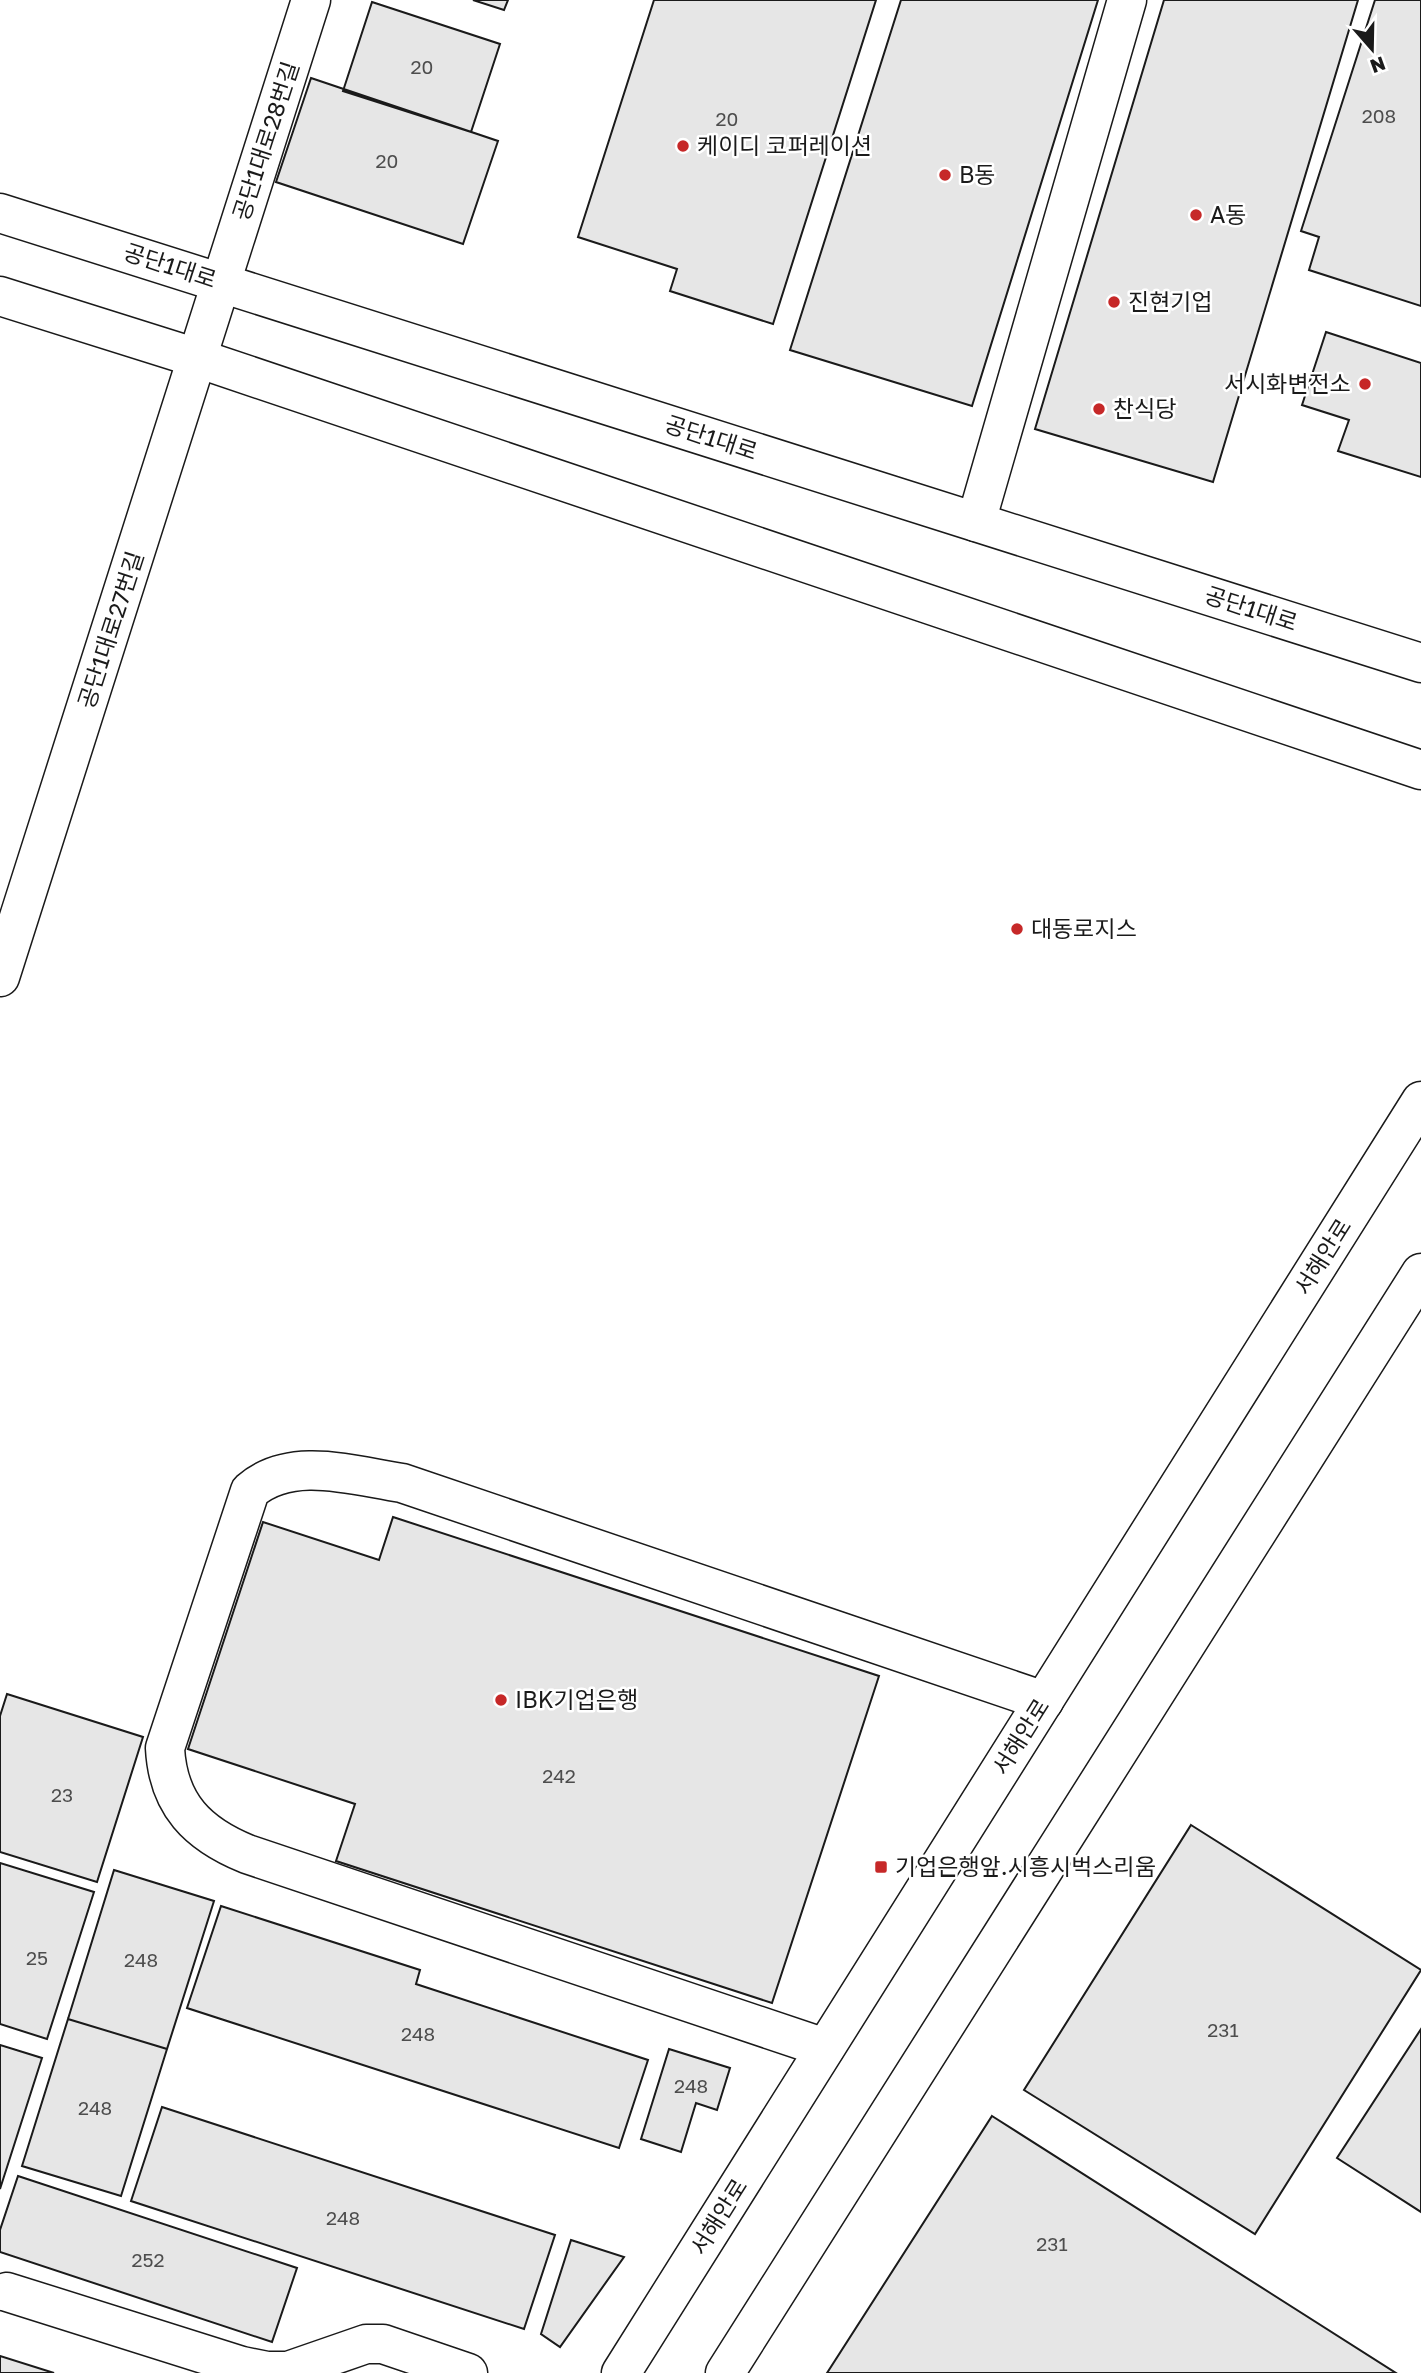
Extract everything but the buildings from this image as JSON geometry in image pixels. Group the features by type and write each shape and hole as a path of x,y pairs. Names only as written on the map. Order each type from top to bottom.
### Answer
{"main road":[{"name":"공단1대로28번길","path":"221,282 311,0"},
{"path":"976,522 1127,0"},
{"name":"공단1대로","path":"0,212 1421,663"},
{"name":"공단1대로27번길","path":"0,977 221,282"},
{"path":"0,296 197,358 1421,770"},
{"name":"서해안로","path":"621,2373 1421,1101"},
{"path":"726,2373 1421,1273"},
{"path":"825,2048 247,1854 221,1843 187,1816 166,1767 165,1748 250,1491 261,1482 295,1470 402,1483 1044,1701"},
{"path":"7,2292 242,2366 267,2371 288,2371 366,2344 383,2344 468,2373"}],"place":[{"name":"케이디 코퍼레이션","path":"683,146"},
{"name":"B동","path":"945,175"},
{"name":"A동","path":"1196,215"},
{"name":"진현기업","path":"1114,302"},
{"name":"서시화변전소","path":"1365,384"},
{"name":"찬식당","path":"1099,409"},
{"name":"대동로지스","path":"1017,929"},
{"name":"IBK기업은행","path":"501,1700"},
{"name":"기업은행앞.시흥시벅스리움","path":"881,1867"}]}
